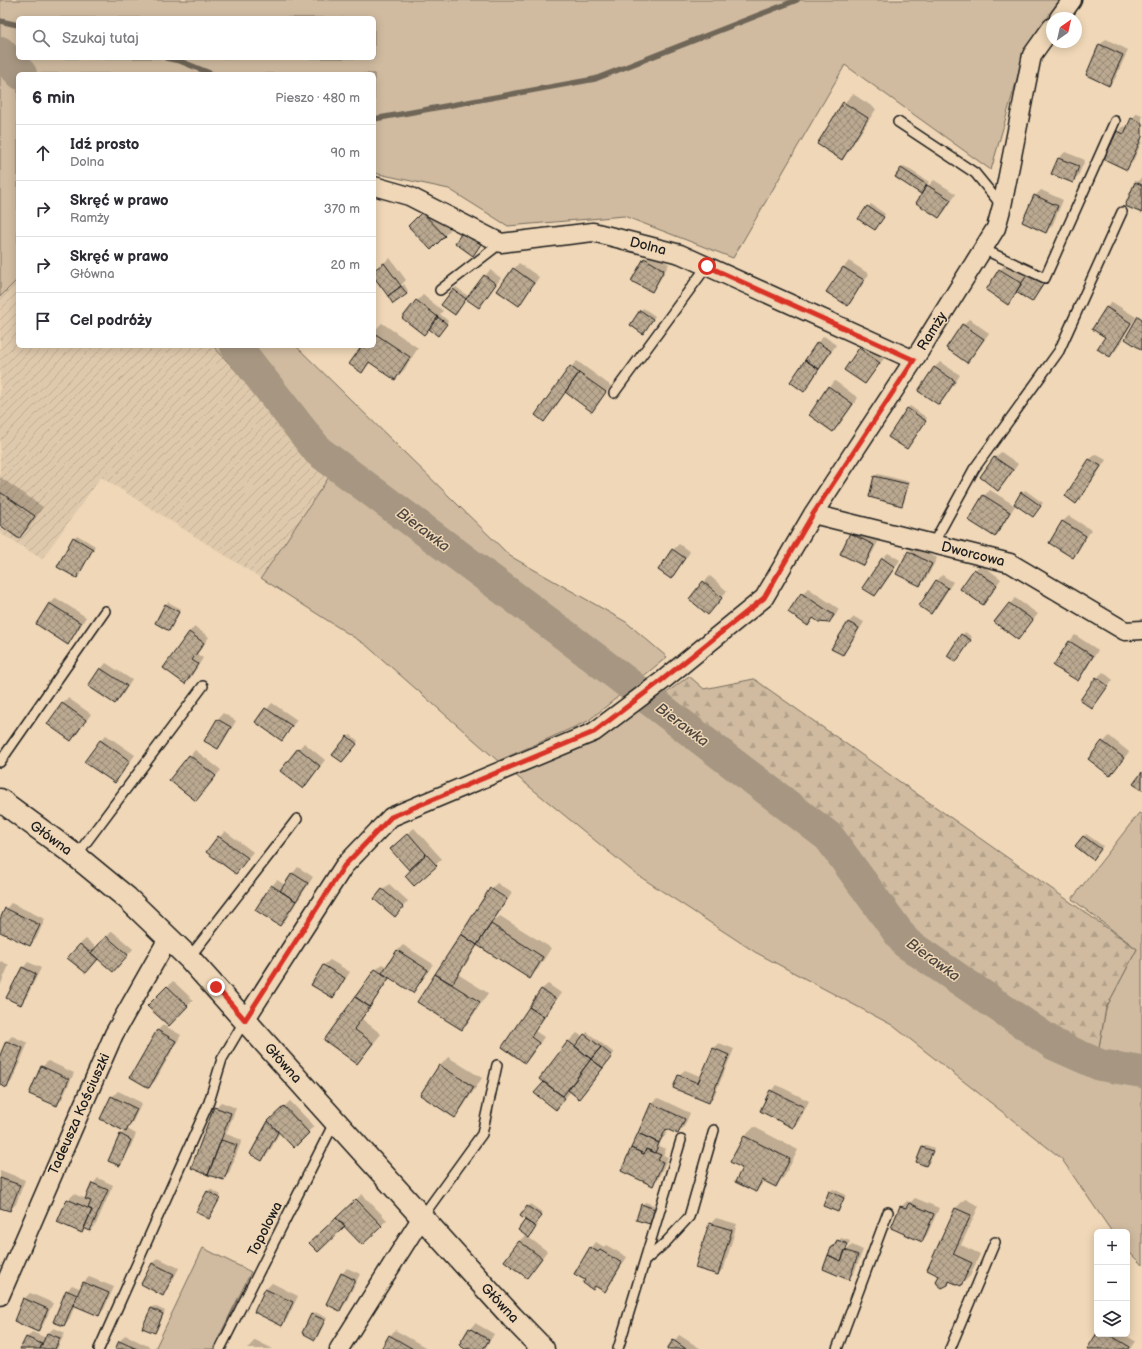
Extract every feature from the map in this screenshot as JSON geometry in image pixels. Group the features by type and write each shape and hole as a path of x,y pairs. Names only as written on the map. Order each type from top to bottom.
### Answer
{"main road":[{"name":"Główna","path":"0,800 76,856 127,898 169,937 422,1218 543,1349"}],"street":[{"path":"1063,12 1072,0"},
{"name":"Ramży","path":"245,1020 344,866 391,817 594,732 624,710 764,598 813,514 914,360 996,228 1002,206 1032,55 1046,35"},
{"path":"376,187 409,196 501,243"},
{"name":"Dolna","path":"501,243 593,232 680,254 914,360"},
{"name":"Dworcowa","path":"813,514 1010,563 1125,631 1142,630"},
{"name":"Tadeusza Kościuszki","path":"0,1296 114,1034 169,937"},
{"path":"338,1349 422,1218"}],"lane":[{"path":"983,249 1045,278 1115,121"},
{"path":"898,122 975,173 1002,206"},
{"path":"933,544 974,469 1060,351 1122,212"},
{"path":"440,290 501,243"},
{"path":"614,393 707,266"},
{"path":"0,762 105,611"},
{"path":"76,856 203,686"},
{"path":"189,958 298,819"},
{"path":"99,1349 209,1102 222,1059 245,1020"},
{"path":"422,1218 482,1134 497,1065"},
{"name":"Topolowa","path":"220,1349 335,1121"},
{"path":"645,1261 666,1242 689,1217 714,1130"},
{"path":"618,1349 681,1140"},
{"path":"838,1349 888,1212"},
{"path":"950,1349 995,1242"}],"shaded area":[{"path":"16,281 16,348 215,348 331,474 261,578 101,477 42,559 0,533 0,297"}],"green space":[{"path":"0,0 1061,0 1053,12 1046,12 1046,23 1023,58 991,170 845,65 733,258 624,216 508,226 449,189 376,173 376,72 16,72 16,281 0,297"},
{"path":"215,348 298,348 510,556 626,622 667,657 588,721 498,761 366,645 261,578 331,474"},
{"path":"689,676 704,689 754,679 1137,949 1106,1008 1097,1058 1065,1041 913,939 836,835 653,703"},
{"path":"648,703 826,839 883,918 911,951 1052,1048 1093,1065 1130,1073 1097,1058 1106,1008 1137,949 1072,899 1139,813 1142,815 1142,1265 1130,1253 1130,1229 1110,1229 1061,1158 892,1025 755,952 636,874 514,774 603,734 630,717"},
{"path":"203,1248 251,1272 213,1349 155,1349"}],"building":[{"path":"1099,44 1123,55 1109,86 1086,75"},
{"path":"843,102 868,118 842,160 817,144"},
{"path":"1131,118 1142,123 1142,137 1127,170 1104,159 1117,131 1124,134"},
{"path":"1058,158 1079,166 1073,183 1051,174"},
{"path":"901,168 927,185 921,194 895,177"},
{"path":"1135,182 1142,185 1142,213 1125,206"},
{"path":"927,185 951,200 939,218 916,203"},
{"path":"1034,195 1058,206 1046,233 1022,222"},
{"path":"867,206 884,217 875,230 858,219"},
{"path":"422,212 445,236 431,250 408,226"},
{"path":"463,231 481,244 473,256 455,243"},
{"path":"644,258 664,270 652,292 631,281"},
{"path":"384,263 401,286 388,296 376,280 376,269"},
{"path":"843,267 864,280 848,306 826,292"},
{"path":"513,268 534,283 519,306 497,291"},
{"path":"999,269 1022,283 1008,305 986,290"},
{"path":"1028,273 1044,283 1032,302 1016,292"},
{"path":"484,275 496,284 479,308 466,299"},
{"path":"401,286 407,294 393,304 388,296"},
{"path":"453,289 466,299 455,315 441,305"},
{"path":"416,300 438,317 424,335 402,318"},
{"path":"1106,307 1131,323 1110,357 1097,349 1105,337 1092,329"},
{"path":"640,310 653,319 643,334 630,325"},
{"path":"1138,316 1142,319 1142,350 1125,339"},
{"path":"438,317 447,324 438,336 429,329"},
{"path":"962,324 984,339 967,363 946,348"},
{"path":"376,334 410,357 395,380 369,362 362,373 349,364 361,348 376,348"},
{"path":"817,342 831,351 819,369 805,360"},
{"path":"859,348 880,363 865,384 844,370"},
{"path":"805,360 819,369 804,392 790,382"},
{"path":"570,366 579,373 544,422 535,415"},
{"path":"934,367 955,381 939,405 918,391"},
{"path":"579,373 606,392 592,412 565,392"},
{"path":"828,386 853,404 833,432 809,415"},
{"path":"907,408 926,421 907,449 888,437"},
{"path":"994,457 1013,470 998,491 980,477"},
{"path":"1089,459 1101,466 1076,504 1065,496"},
{"path":"874,476 908,484 902,506 869,497"},
{"path":"0,492 35,516 19,539 0,525"},
{"path":"1021,492 1041,506 1033,517 1014,504"},
{"path":"983,495 1010,512 995,537 968,520"},
{"path":"1062,521 1086,536 1073,558 1049,543"},
{"path":"850,533 874,545 864,566 840,554"},
{"path":"73,537 93,549 77,578 57,567"},
{"path":"672,549 685,558 671,579 658,570"},
{"path":"908,551 932,564 920,586 896,574"},
{"path":"882,558 895,567 875,596 862,588"},
{"path":"974,569 997,585 983,605 960,589"},
{"path":"936,580 948,588 931,614 919,606"},
{"path":"703,581 722,598 708,615 689,599"},
{"path":"801,593 834,615 829,623 819,622 813,618 808,626 788,612"},
{"path":"49,603 81,623 68,645 36,624"},
{"path":"1009,603 1033,620 1018,640 994,622"},
{"path":"165,604 179,612 169,631 155,623"},
{"path":"848,622 859,628 843,655 831,649"},
{"path":"189,632 204,643 192,660 198,664 185,684 163,668"},
{"path":"961,634 971,640 956,662 947,656"},
{"path":"1069,641 1093,656 1078,681 1053,666"},
{"path":"100,668 127,686 115,704 88,686"},
{"path":"1096,677 1108,686 1092,709 1080,700"},
{"path":"62,703 86,720 71,741 47,724"},
{"path":"265,708 292,726 282,741 255,722"},
{"path":"217,719 231,727 218,749 204,741"},
{"path":"347,736 357,744 342,762 332,755"},
{"path":"100,740 130,761 115,783 84,762"},
{"path":"1102,741 1124,758 1110,776 1088,759"},
{"path":"298,748 320,766 303,789 280,771"},
{"path":"189,755 216,776 196,801 169,780"},
{"path":"1142,772 1142,790 1133,784"},
{"path":"408,833 426,854 409,870 390,849"},
{"path":"218,836 248,858 236,874 206,852"},
{"path":"1083,836 1101,849 1093,860 1075,846"},
{"path":"426,854 437,866 414,886 405,876"},
{"path":"292,873 308,883 296,901 280,891"},
{"path":"271,885 296,901 280,926 255,910"},
{"path":"490,888 507,899 477,945 461,934"},
{"path":"382,889 403,907 395,917 374,899"},
{"path":"5,908 40,925 30,946 0,932 0,919"},
{"path":"491,924 543,957 530,979 477,945"},
{"path":"461,934 477,945 452,984 435,974"},
{"path":"106,936 128,955 113,972 91,953"},
{"path":"80,944 98,959 86,973 67,958"},
{"path":"397,950 428,970 413,993 382,973"},
{"path":"323,965 345,978 333,998 311,985"},
{"path":"22,967 36,974 21,1005 6,998"},
{"path":"375,969 389,978 370,1007 355,997"},
{"path":"435,974 480,1002 462,1030 417,1002"},
{"path":"167,986 188,1006 169,1026 147,1006"},
{"path":"541,989 556,999 544,1017 529,1007"},
{"path":"355,997 370,1007 354,1029 373,1043 357,1064 324,1040"},
{"path":"529,1007 544,1017 531,1037 539,1043 525,1063 502,1047"},
{"path":"157,1030 176,1041 149,1088 130,1077"},
{"path":"584,1034 601,1047 591,1059 575,1046"},
{"path":"6,1041 23,1048 7,1088 0,1085 0,1055"},
{"path":"568,1041 591,1059 563,1096 539,1079"},
{"path":"601,1047 612,1056 603,1068 591,1059"},
{"path":"713,1048 729,1055 709,1103 673,1088 678,1075 698,1083"},
{"path":"591,1059 603,1068 579,1099 568,1090"},
{"path":"439,1065 474,1087 455,1118 420,1095"},
{"path":"41,1066 69,1079 57,1106 29,1094"},
{"path":"544,1082 565,1098 556,1110 534,1093"},
{"path":"770,1090 804,1107 793,1128 760,1111"},
{"path":"111,1096 137,1109 126,1132 100,1119"},
{"path":"651,1103 685,1119 678,1134 666,1129 659,1143 638,1133"},
{"path":"284,1106 309,1133 294,1148 268,1121"},
{"path":"214,1107 231,1113 208,1175 191,1168"},
{"path":"268,1121 278,1132 262,1161 250,1154"},
{"path":"638,1133 659,1143 655,1153 646,1149 644,1154 631,1148"},
{"path":"120,1134 131,1140 120,1166 108,1161"},
{"path":"744,1136 790,1159 776,1187 762,1180 756,1192 735,1182 742,1168 730,1162"},
{"path":"221,1140 237,1145 224,1180 208,1175"},
{"path":"922,1147 933,1151 926,1166 916,1162"},
{"path":"631,1148 644,1154 646,1149 661,1155 658,1160 663,1162 653,1186 621,1171"},
{"path":"0,1178 20,1185 10,1211 0,1208"},
{"path":"92,1183 108,1190 90,1231 84,1228 92,1210 88,1208 91,1201 85,1199"},
{"path":"207,1191 220,1198 209,1219 196,1212"},
{"path":"829,1191 844,1198 838,1212 823,1206"},
{"path":"67,1199 92,1210 82,1233 57,1222"},
{"path":"356,1199 382,1226 362,1245 336,1218"},
{"path":"909,1203 934,1214 922,1242 891,1228 900,1206 906,1208"},
{"path":"641,1204 655,1209 650,1224 636,1220"},
{"path":"527,1206 542,1216 534,1226 520,1216"},
{"path":"955,1208 971,1215 953,1254 972,1263 961,1286 949,1281 948,1285 942,1288 936,1281 939,1276 927,1270"},
{"path":"336,1218 345,1226 318,1252 309,1243"},
{"path":"525,1220 536,1227 529,1238 518,1230"},
{"path":"709,1223 732,1230 718,1275 695,1268"},
{"path":"837,1240 848,1244 841,1261 828,1255 832,1246 834,1247"},
{"path":"519,1241 542,1258 527,1278 504,1261"},
{"path":"590,1247 598,1252 600,1250 622,1263 605,1292 595,1286 593,1290 583,1283 585,1280 574,1274"},
{"path":"845,1250 858,1255 849,1280 823,1269 828,1255 841,1261"},
{"path":"152,1263 174,1274 163,1296 141,1284"},
{"path":"341,1273 355,1280 340,1311 326,1304"},
{"path":"83,1282 109,1293 99,1316 73,1305"},
{"path":"265,1289 293,1302 282,1326 254,1312"},
{"path":"66,1290 77,1295 64,1326 53,1322"},
{"path":"23,1298 48,1309 38,1332 14,1321"},
{"path":"151,1308 163,1314 155,1333 142,1328"},
{"path":"311,1314 325,1320 315,1340 302,1333"},
{"path":"469,1328 489,1340 483,1349 465,1349 459,1345"},
{"path":"47,1333 60,1338 55,1349 40,1349"},
{"path":"389,1335 413,1349 381,1349"},
{"path":"26,1337 42,1344 40,1349 20,1349"},
{"path":"1094,1337 1113,1337 1130,1347 1129,1349 1087,1349"},
{"path":"673,1340 686,1349 667,1349"},
{"path":"119,1341 137,1349 115,1349"}],"waterway":[{"path":"376,119 595,79 797,0"},
{"path":"0,21 16,25"},
{"name":"Bierawka","path":"0,52 19,72"},
{"path":"175,60 207,72"},
{"name":"Bierawka","path":"238,348 318,451 557,629 829,837 906,943 1055,1045 1100,1065 1142,1072"}],"route":[{"path":"216,987 245,1020 344,866 391,817 594,732 662,680 764,598 813,514 914,360 707,266"}]}
